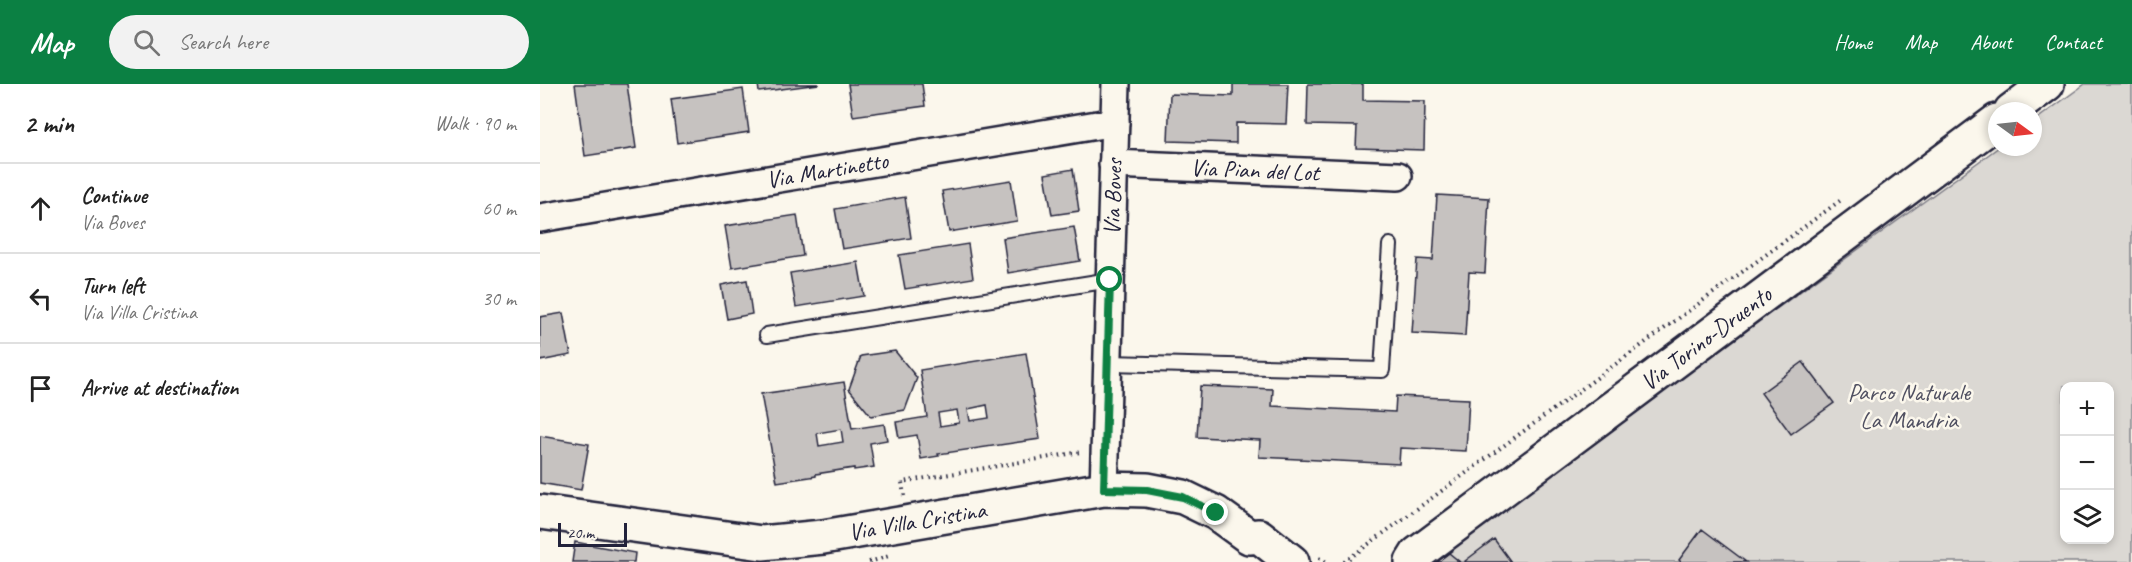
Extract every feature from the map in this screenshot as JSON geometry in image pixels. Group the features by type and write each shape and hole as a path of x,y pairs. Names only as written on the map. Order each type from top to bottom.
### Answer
{"street":[{"name":"Via Boves","path":"1104,489 1116,84"},
{"path":"2023,102 2047,84"},
{"name":"Via Martinetto","path":"540,218 1115,122"},
{"name":"Via Torino-Druento","path":"1407,559 1988,129"},
{"name":"Via Pian del Lot","path":"1113,164 1398,176"},
{"name":"Via Villa Cristina","path":"540,512 762,543 823,537 1104,489 1147,490 1183,497 1216,513 1257,549"},
{"name":"Via Villa Cristina","path":"1257,549 1259,536 1292,562"}],"lane":[{"path":"1108,363 1382,370 1390,245"},
{"path":"767,334 1110,280"}],"path":[{"path":"1344,562 1848,195"}],"green space":[{"name":"Parco Naturale La Mandria","path":"2085,84 2132,84 2132,562 1428,562 1988,155 2042,156 2042,115"}],"building":[{"path":"575,84 627,84 636,148 585,156"},
{"path":"758,84 819,84 759,92"},
{"path":"848,84 922,84 925,106 853,116"},
{"path":"1233,84 1288,84 1286,124 1236,123 1236,143 1168,141 1170,94 1233,96"},
{"path":"1308,84 1363,84 1363,100 1425,101 1424,150 1356,148 1357,126 1307,125"},
{"path":"743,89 749,132 677,143 671,99"},
{"path":"1073,169 1079,211 1052,215 1045,174"},
{"path":"1011,180 1017,221 949,232 942,191"},
{"path":"1437,195 1489,198 1485,273 1469,272 1465,336 1412,333 1417,259 1433,260"},
{"path":"905,197 911,238 842,249 835,209"},
{"path":"797,215 803,256 732,268 725,226"},
{"path":"1074,227 1080,261 1008,273 1003,238"},
{"path":"968,244 973,278 905,289 899,255"},
{"path":"858,262 864,296 796,307 790,273"},
{"path":"747,280 752,314 727,319 721,285"},
{"path":"563,313 571,355 540,361 540,317"},
{"path":"895,351 917,378 905,410 871,416 849,389 861,356"},
{"path":"1026,353 1040,439 938,454 939,456 921,459 917,435 899,438 896,422 927,417 920,370","holes":["987,405 989,418 970,421 968,409","957,410 959,423 940,426 938,413"]},
{"path":"1803,362 1834,403 1791,434 1761,393"},
{"path":"844,382 852,429 884,424 887,440 870,443 874,467 854,470 854,468 777,482 761,394","holes":["841,429 843,442 819,446 817,433"]},
{"path":"1200,386 1273,389 1272,406 1395,412 1396,396 1469,399 1466,451 1400,448 1399,464 1259,457 1260,440 1197,437"},
{"path":"540,436 589,444 581,490 540,483"},
{"path":"1702,529 1746,562 1681,562 1679,560"},
{"path":"1494,539 1511,562 1465,562 1465,561"},
{"path":"575,542 635,553 634,562 572,562"},
{"path":"1449,553 1460,562 1437,562"}],"route":[{"path":"1110,280 1104,489 1147,490 1183,497 1216,513"}]}
